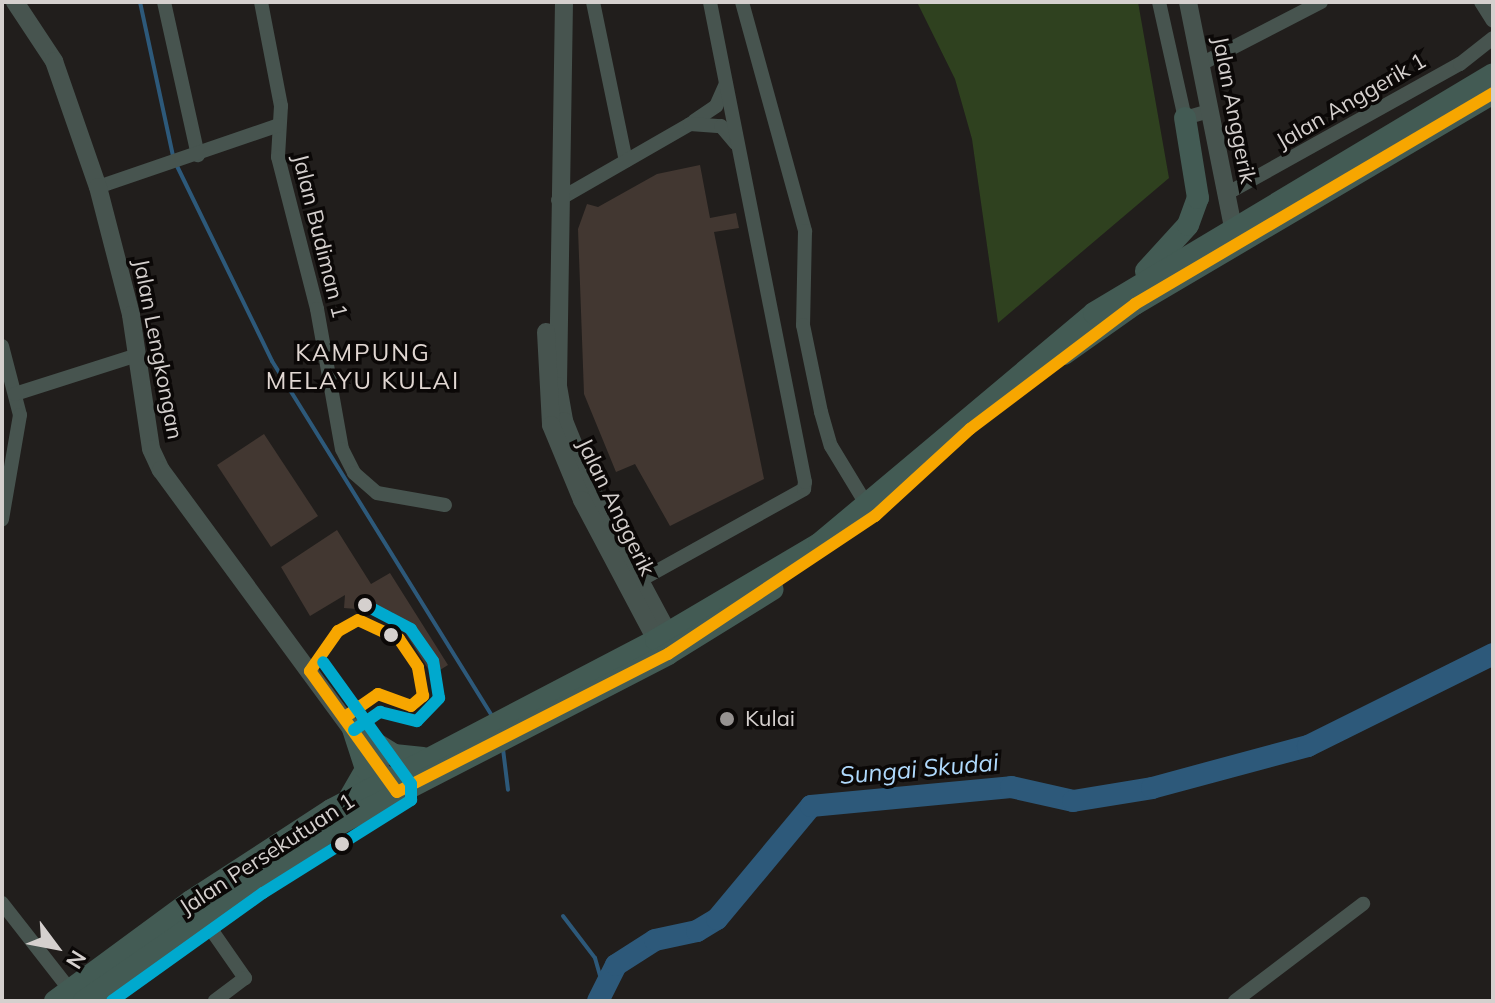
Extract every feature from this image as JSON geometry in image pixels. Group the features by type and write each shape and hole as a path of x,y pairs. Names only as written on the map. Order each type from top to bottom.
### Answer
{"highway":[{"name":"Jalan Persekutuan 1","path":"507,727 819,544 868,507 1029,363 1127,292 1493,74"},
{"name":"Jalan Persekutuan 1","path":"70,997 331,810 392,785 507,727 668,654 802,570 875,516 1038,374 1135,304 1493,93"},
{"path":"1127,292 1194,213 1198,185 1185,118"},
{"path":"353,729 394,755 425,758"},
{"path":"331,810 352,796 366,769 353,729"},
{"name":"Jalan Persekutuan 1","path":"196,908 392,785 425,758 482,739"}],"street":[{"name":"Jalan Lengkongan","path":"15,2 54,61 98,187 137,355 151,449 161,470 392,785"},
{"path":"164,2 191,157"},
{"name":"Jalan Budiman 1","path":"261,2 279,124 278,157 348,464 377,493 445,505"},
{"name":"Jalan Anggerik","path":"564,2 551,425 582,500 662,637"},
{"path":"593,2 626,161"},
{"path":"639,581 804,489 710,2"},
{"path":"742,2 805,231 803,325 821,412 831,446 868,507"},
{"path":"1159,2 1185,118 1210,111"},
{"name":"Jalan Anggerik","path":"1188,2 1233,227"},
{"path":"1201,64 1321,2"},
{"path":"1481,2 1493,21"},
{"name":"Jalan Anggerik 1","path":"1226,194 1460,64 1493,38"},
{"path":"558,200 690,124 716,106 727,84"},
{"path":"98,187 279,124"},
{"path":"690,124 721,126 741,153"},
{"path":"2,346 15,394 15,467 2,519"},
{"path":"15,394 137,355"},
{"name":"Jalan Anggerik","path":"551,370 564,421 662,637"},
{"path":"2,903 70,997"},
{"path":"1235,1001 1363,904"},
{"path":"196,908 245,978 215,1001"}],"green space":[{"path":"917,2 1138,2 1169,178 998,323 972,139 955,79"}],"building":[{"path":"700,165 710,218 736,213 739,228 714,232 764,479 670,526 635,464 616,472 584,394 578,229 587,204 598,207 657,174"},
{"path":"264,434 318,516 271,547 217,465"},
{"path":"337,530 371,584 390,573 448,665 432,675 392,612 344,608 345,595 310,616 281,567"}],"waterway":[{"path":"140,2 173,156"},
{"path":"176,164 272,361 493,718"},
{"name":"Sungai Skudai","path":"598,1001 616,965 655,940 697,931 717,919 811,806 1011,787 1073,801 1152,788 1308,746 1493,654"},
{"path":"503,749 508,790"},
{"path":"563,916 595,958 603,986"}],"transit line":[{"path":"345,717 378,694 411,706 423,696 418,667 399,639 358,620 338,631 310,671 397,792 668,654 875,516 970,429 1135,304 1493,93"},
{"path":"354,730 380,712 417,721 439,698 433,661 411,629 365,605"},
{"path":"112,1001 263,893 411,800 411,784 323,662"}],"place":[{"name":"Kulai","path":"727,719"}],"district":[{"name":"KAMPUNG MELAYU KULAI","path":"363,367"}]}
